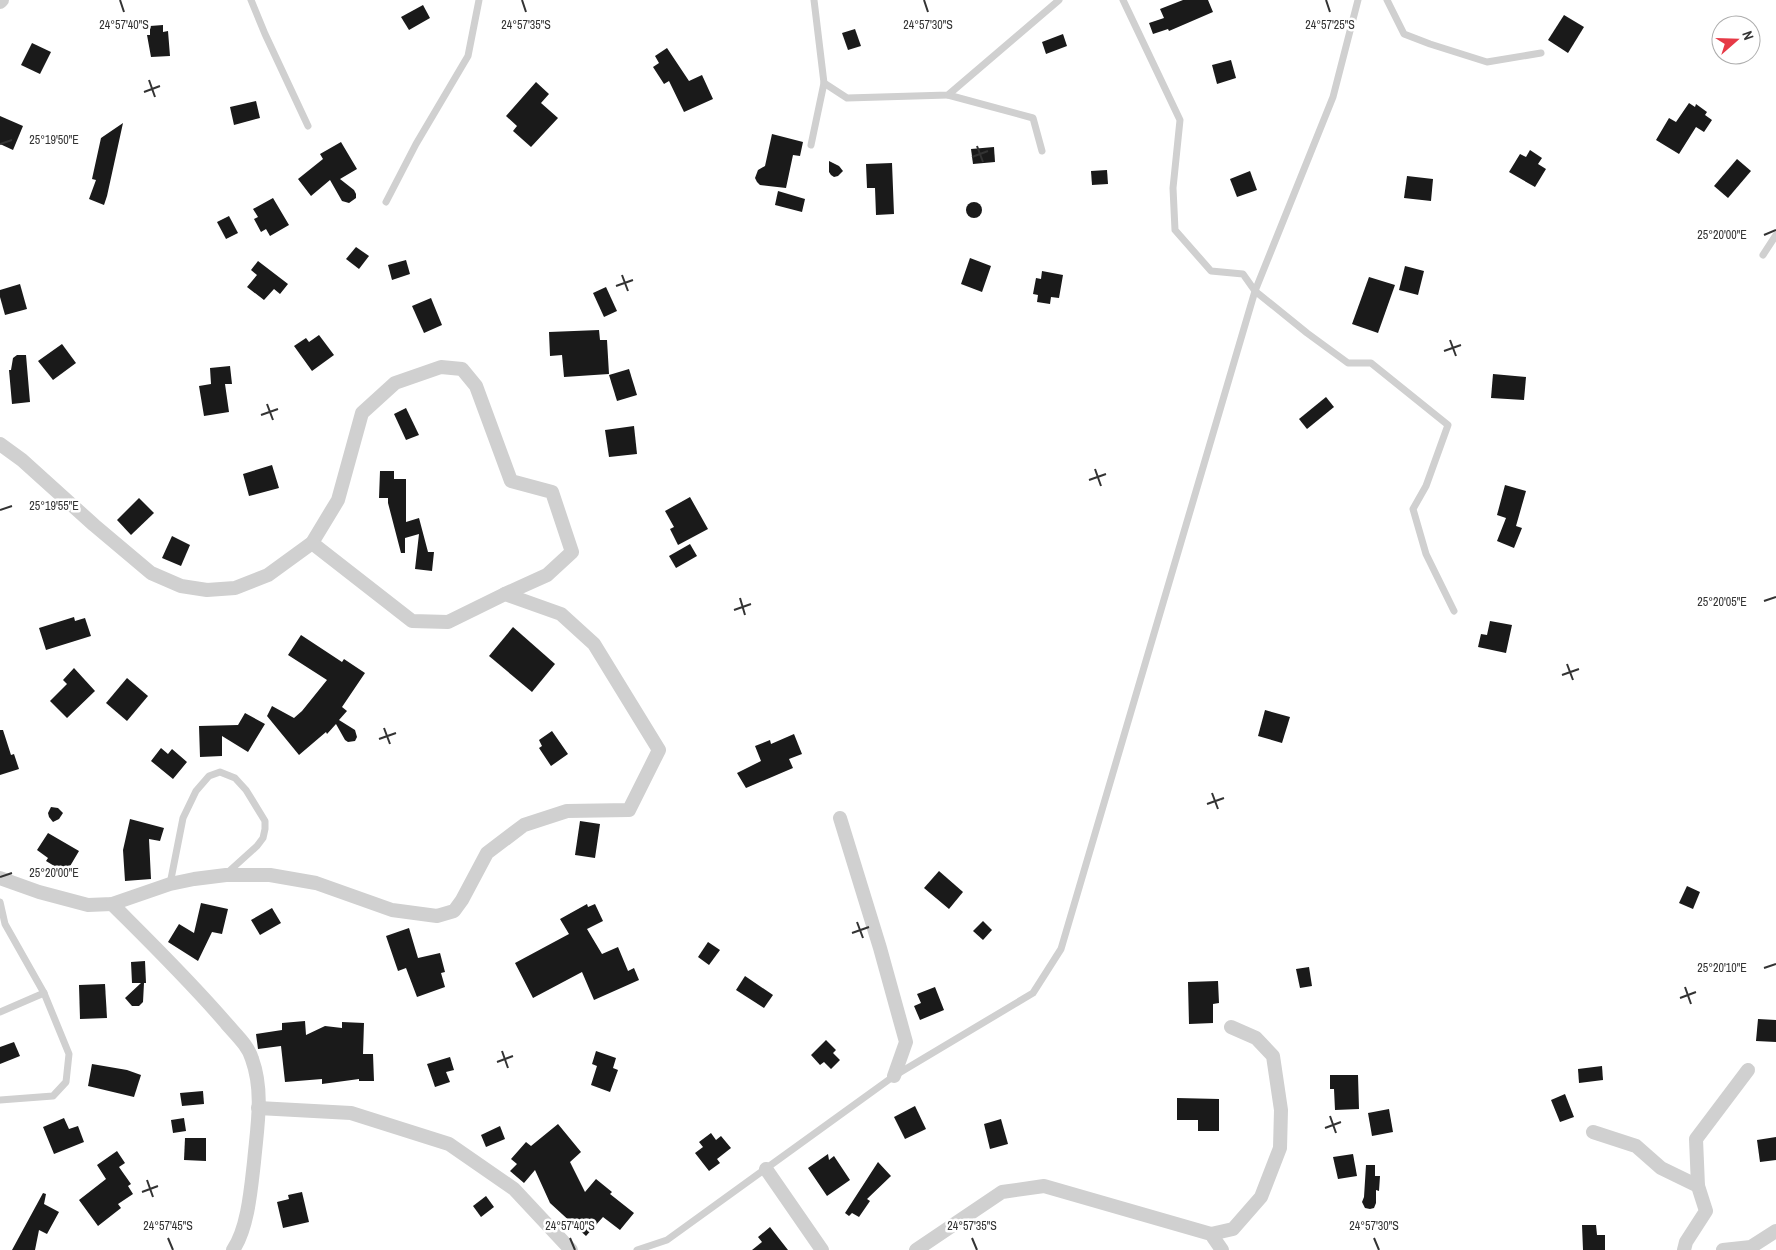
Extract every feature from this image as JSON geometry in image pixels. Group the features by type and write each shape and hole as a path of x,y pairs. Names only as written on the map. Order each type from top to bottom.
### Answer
{"street":[{"path":"0,444 22,460 151,573 181,586 208,590 235,588 268,575 312,543 338,500 362,413 396,383 441,367 462,370 476,386 511,481 552,492 572,552 547,576 448,622 412,622 312,543"},
{"path":"0,878 38,892 88,905 112,904 170,884 226,874 270,875 316,883 392,910 438,916 454,911 462,900 487,853 524,825 567,811 630,810 659,750 594,644 561,614 505,594"},
{"path":"840,818 880,948 906,1042 894,1076"},
{"path":"112,904 167,958 215,1010 247,1048 253,1060 259,1095 253,1167 246,1218 238,1244 233,1250"},
{"path":"916,1250 1002,1192 1044,1186 1211,1234 1233,1229 1261,1197 1280,1148 1282,1110 1273,1056 1256,1038 1231,1027"},
{"path":"1684,1250 1686,1242 1706,1212 1698,1186 1696,1139 1748,1070"},
{"path":"258,1108 351,1113 449,1144 514,1189 572,1250"},
{"path":"1593,1132 1636,1146 1661,1168 1698,1186"},
{"path":"766,1169 822,1250"},
{"path":"1723,1250 1751,1247 1776,1231"},
{"path":"1211,1234 1222,1250"}],"lane":[{"path":"251,0 308,126"},
{"path":"386,202 416,144 468,56 479,0"},
{"path":"811,145 824,83 814,0"},
{"path":"948,95 1058,0"},
{"path":"1122,0 1180,120 1173,188 1175,230 1211,271 1243,274 1255,291 1306,333 1348,363 1371,363 1448,425 1426,486 1413,509 1426,554 1454,611"},
{"path":"637,1250 667,1240 894,1076 1033,993 1061,949 1255,291 1333,97 1358,0"},
{"path":"1387,0 1404,34 1430,44 1486,62 1541,53"},
{"path":"824,83 847,98 948,95 1033,118 1042,151"},
{"path":"1763,255 1776,235"},
{"path":"170,884 183,818 196,791 209,776 220,772 235,778 246,790 264,821 265,829 263,838 251,853 226,874"},
{"path":"0,902 5,924 44,993 69,1054 66,1082 53,1096 0,1100"},
{"path":"0,1012 44,993"}],"building":[{"path":"1183,0 1208,0 1213,12 1169,31 1168,29 1153,34 1149,23 1164,18 1160,9"},
{"path":"423,5 430,18 409,30 401,17"},
{"path":"1564,15 1584,27 1568,53 1548,40"},
{"path":"163,25 163,32 168,31 170,56 151,57 147,35 150,35 150,26"},
{"path":"855,29 861,46 848,50 842,33"},
{"path":"1063,34 1067,46 1046,54 1042,42"},
{"path":"32,43 51,52 40,74 21,65"},
{"path":"667,48 689,81 702,75 713,99 684,112 669,81 664,84 653,67 659,63 655,56"},
{"path":"1231,60 1236,78 1217,84 1212,65"},
{"path":"536,82 549,94 541,103 558,118 531,147 513,131 517,126 506,116"},
{"path":"256,101 260,118 234,125 230,107"},
{"path":"1689,103 1695,107 1696,104 1707,112 1705,115 1712,120 1704,132 1696,127 1679,154 1656,140 1669,118 1676,122"},
{"path":"0,116 23,126 13,150 0,144"},
{"path":"123,123 104,205 89,199 96,180 92,179 101,138"},
{"path":"772,134 803,142 800,156 793,155 786,188 760,185 755,178 758,170 765,166"},
{"path":"341,142 357,169 340,179 354,190 356,198 349,203 342,201 330,180 311,196 298,179 323,159 320,154"},
{"path":"994,147 995,162 973,164 971,149"},
{"path":"1530,150 1542,158 1538,164 1546,169 1535,187 1509,172 1520,154 1526,157"},
{"path":"1737,159 1751,171 1728,198 1714,186"},
{"path":"829,161 839,166 843,171 838,176 834,177 829,172"},
{"path":"892,163 894,214 876,215 875,188 867,188 866,164"},
{"path":"1107,170 1108,184 1092,185 1091,171"},
{"path":"1250,171 1257,190 1237,197 1230,179"},
{"path":"1407,176 1433,179 1431,201 1404,198"},
{"path":"778,191 805,199 802,212 775,205"},
{"path":"273,198 289,225 270,236 266,229 261,232 254,219 258,217 253,209"},
{"path":"974,202 982,210 974,218 966,210"},
{"path":"229,216 238,233 226,239 217,222"},
{"path":"356,247 369,256 359,269 346,259"},
{"path":"970,258 991,266 982,292 961,284"},
{"path":"406,260 410,274 392,280 388,265"},
{"path":"258,261 288,284 280,294 274,289 264,300 247,287 257,275 251,270"},
{"path":"1405,266 1424,271 1418,295 1399,290"},
{"path":"1042,271 1063,275 1059,298 1051,297 1050,304 1037,302 1038,295 1033,294 1036,278 1041,279"},
{"path":"1369,277 1395,285 1378,333 1352,324"},
{"path":"20,284 27,309 5,315 0,290"},
{"path":"606,287 617,311 604,317 593,293"},
{"path":"431,298 442,325 424,333 412,306"},
{"path":"599,330 600,340 607,340 609,374 564,377 562,355 550,356 549,332"},
{"path":"319,335 334,355 312,371 294,346 306,338 309,342"},
{"path":"62,344 76,363 53,380 38,361"},
{"path":"17,355 26,355 30,402 12,404 9,370 11,370 13,358"},
{"path":"230,366 232,384 225,384 229,412 204,416 199,386 211,384 210,368"},
{"path":"629,369 637,395 617,401 609,375"},
{"path":"1493,374 1526,377 1524,400 1491,398"},
{"path":"1326,397 1334,407 1307,429 1299,419"},
{"path":"406,408 419,435 406,440 394,414"},
{"path":"634,426 637,454 609,457 605,430"},
{"path":"272,465 279,488 249,496 243,474"},
{"path":"380,471 394,471 394,479 406,479 406,522 419,518 428,552 434,552 432,571 415,569 419,534 405,538 405,553 401,553 388,498 379,498"},
{"path":"1505,485 1526,491 1516,526 1522,528 1514,548 1497,541 1506,518 1497,515"},
{"path":"690,497 708,529 678,545 670,529 674,527 665,511"},
{"path":"139,498 154,513 131,535 117,520"},
{"path":"172,536 190,545 181,566 162,558"},
{"path":"690,544 697,556 676,568 669,556"},
{"path":"74,617 75,621 85,618 91,636 46,650 39,628"},
{"path":"1490,621 1512,625 1506,653 1478,647 1481,634 1487,635"},
{"path":"513,627 555,664 532,692 489,656"},
{"path":"301,635 342,662 344,659 365,673 342,707 347,711 339,720 355,730 357,737 355,741 348,742 345,740 336,724 327,734 326,732 299,755 267,716 272,706 294,718 327,680 288,655"},
{"path":"74,668 95,691 67,718 50,701 67,684 63,680"},
{"path":"127,678 148,696 127,721 106,703"},
{"path":"1265,710 1290,717 1282,743 1258,736"},
{"path":"245,713 265,724 248,752 222,736 222,756 200,757 199,726 238,725"},
{"path":"0,730 3,730 11,755 14,754 19,769 0,775"},
{"path":"552,731 568,754 551,766 539,748 542,746 539,740"},
{"path":"794,734 802,754 789,759 793,768 746,788 737,773 761,761 755,746 770,740 771,744"},
{"path":"161,748 168,754 172,749 187,762 173,779 151,761"},
{"path":"51,807 58,808 63,813 59,819 53,822 48,813"},
{"path":"130,819 164,828 160,841 149,839 151,879 125,881 123,850"},
{"path":"580,821 600,824 595,858 575,855"},
{"path":"48,833 79,851 66,873 46,861 48,858 37,850"},
{"path":"939,871 963,892 949,909 924,888"},
{"path":"1687,886 1700,892 1693,909 1679,903"},
{"path":"201,903 228,909 222,934 212,932 198,961 168,942 179,924 194,933"},
{"path":"587,904 588,907 595,904 603,921 587,929 602,954 618,947 628,971 634,968 639,980 594,1000 582,972 533,998 515,963 569,934 560,919"},
{"path":"272,908 281,923 260,935 251,920"},
{"path":"983,921 992,930 983,940 973,931"},
{"path":"409,928 418,958 440,953 445,972 441,973 445,987 417,997 406,968 398,971 386,936"},
{"path":"708,942 720,950 709,965 698,957"},
{"path":"145,961 146,983 144,983 143,1002 139,1006 132,1006 125,998 141,983 132,983 131,962"},
{"path":"1309,967 1312,986 1300,988 1296,969"},
{"path":"745,976 773,995 764,1008 736,990"},
{"path":"1218,981 1219,1003 1213,1004 1213,1023 1189,1024 1188,982"},
{"path":"105,984 107,1018 80,1019 79,985"},
{"path":"935,987 944,1010 920,1020 914,1006 921,1003 917,994"},
{"path":"1758,1019 1776,1020 1776,1042 1756,1041"},
{"path":"305,1021 306,1035 325,1026 342,1028 342,1022 364,1023 363,1054 373,1054 374,1081 359,1081 359,1079 322,1084 322,1079 285,1082 281,1046 258,1049 256,1034 282,1030 282,1023"},
{"path":"826,1040 836,1050 833,1053 840,1060 831,1069 824,1062 820,1065 811,1055"},
{"path":"14,1042 20,1056 0,1064 0,1047"},
{"path":"596,1051 616,1058 613,1068 618,1070 610,1092 591,1085 597,1066 592,1064"},
{"path":"450,1057 454,1070 446,1072 450,1082 435,1087 427,1064"},
{"path":"92,1064 127,1070 141,1075 134,1097 88,1086"},
{"path":"1602,1066 1603,1080 1579,1083 1578,1069"},
{"path":"1330,1075 1358,1075 1359,1109 1335,1110 1334,1089 1330,1089"},
{"path":"203,1091 204,1104 182,1106 180,1093"},
{"path":"1565,1094 1574,1117 1560,1122 1551,1100"},
{"path":"1177,1098 1219,1099 1219,1131 1198,1131 1198,1120 1177,1120"},
{"path":"915,1106 926,1129 905,1139 894,1117"},
{"path":"1389,1109 1393,1132 1372,1136 1368,1113"},
{"path":"64,1118 69,1129 78,1126 84,1142 54,1154 43,1127"},
{"path":"184,1118 186,1131 173,1133 171,1120"},
{"path":"1001,1119 1008,1144 990,1149 984,1124"},
{"path":"558,1124 581,1152 570,1162 585,1192 596,1179 612,1192 610,1194 634,1213 620,1230 603,1217 586,1236 550,1203 535,1170 524,1183 510,1171 517,1164 511,1159 526,1142 531,1146"},
{"path":"500,1126 505,1139 486,1147 481,1135"},
{"path":"711,1133 716,1140 721,1136 731,1148 717,1159 720,1163 709,1171 695,1153 703,1147 699,1142"},
{"path":"1776,1137 1776,1160 1760,1162 1757,1140"},
{"path":"185,1138 206,1138 206,1161 184,1160"},
{"path":"117,1151 125,1163 119,1167 131,1184 128,1186 133,1194 118,1204 121,1208 98,1226 79,1200 106,1179 97,1165"},
{"path":"828,1154 829,1160 834,1156 850,1180 827,1196 808,1168"},
{"path":"1353,1154 1357,1176 1338,1179 1333,1157"},
{"path":"878,1162 891,1176 867,1199 870,1201 859,1217 852,1213 849,1216 845,1213"},
{"path":"1366,1165 1375,1165 1375,1176 1380,1176 1379,1191 1376,1190 1376,1203 1374,1208 1370,1209 1365,1208 1362,1202"},
{"path":"302,1192 309,1222 283,1228 277,1202 289,1199 288,1195"},
{"path":"43,1193 46,1194 44,1204 59,1212 47,1234 39,1230 35,1250 12,1250"},
{"path":"486,1196 494,1207 481,1217 473,1206"},
{"path":"1582,1225 1596,1225 1597,1235 1605,1235 1605,1250 1583,1250"},
{"path":"770,1227 788,1250 752,1250 762,1242 758,1237"}]}
